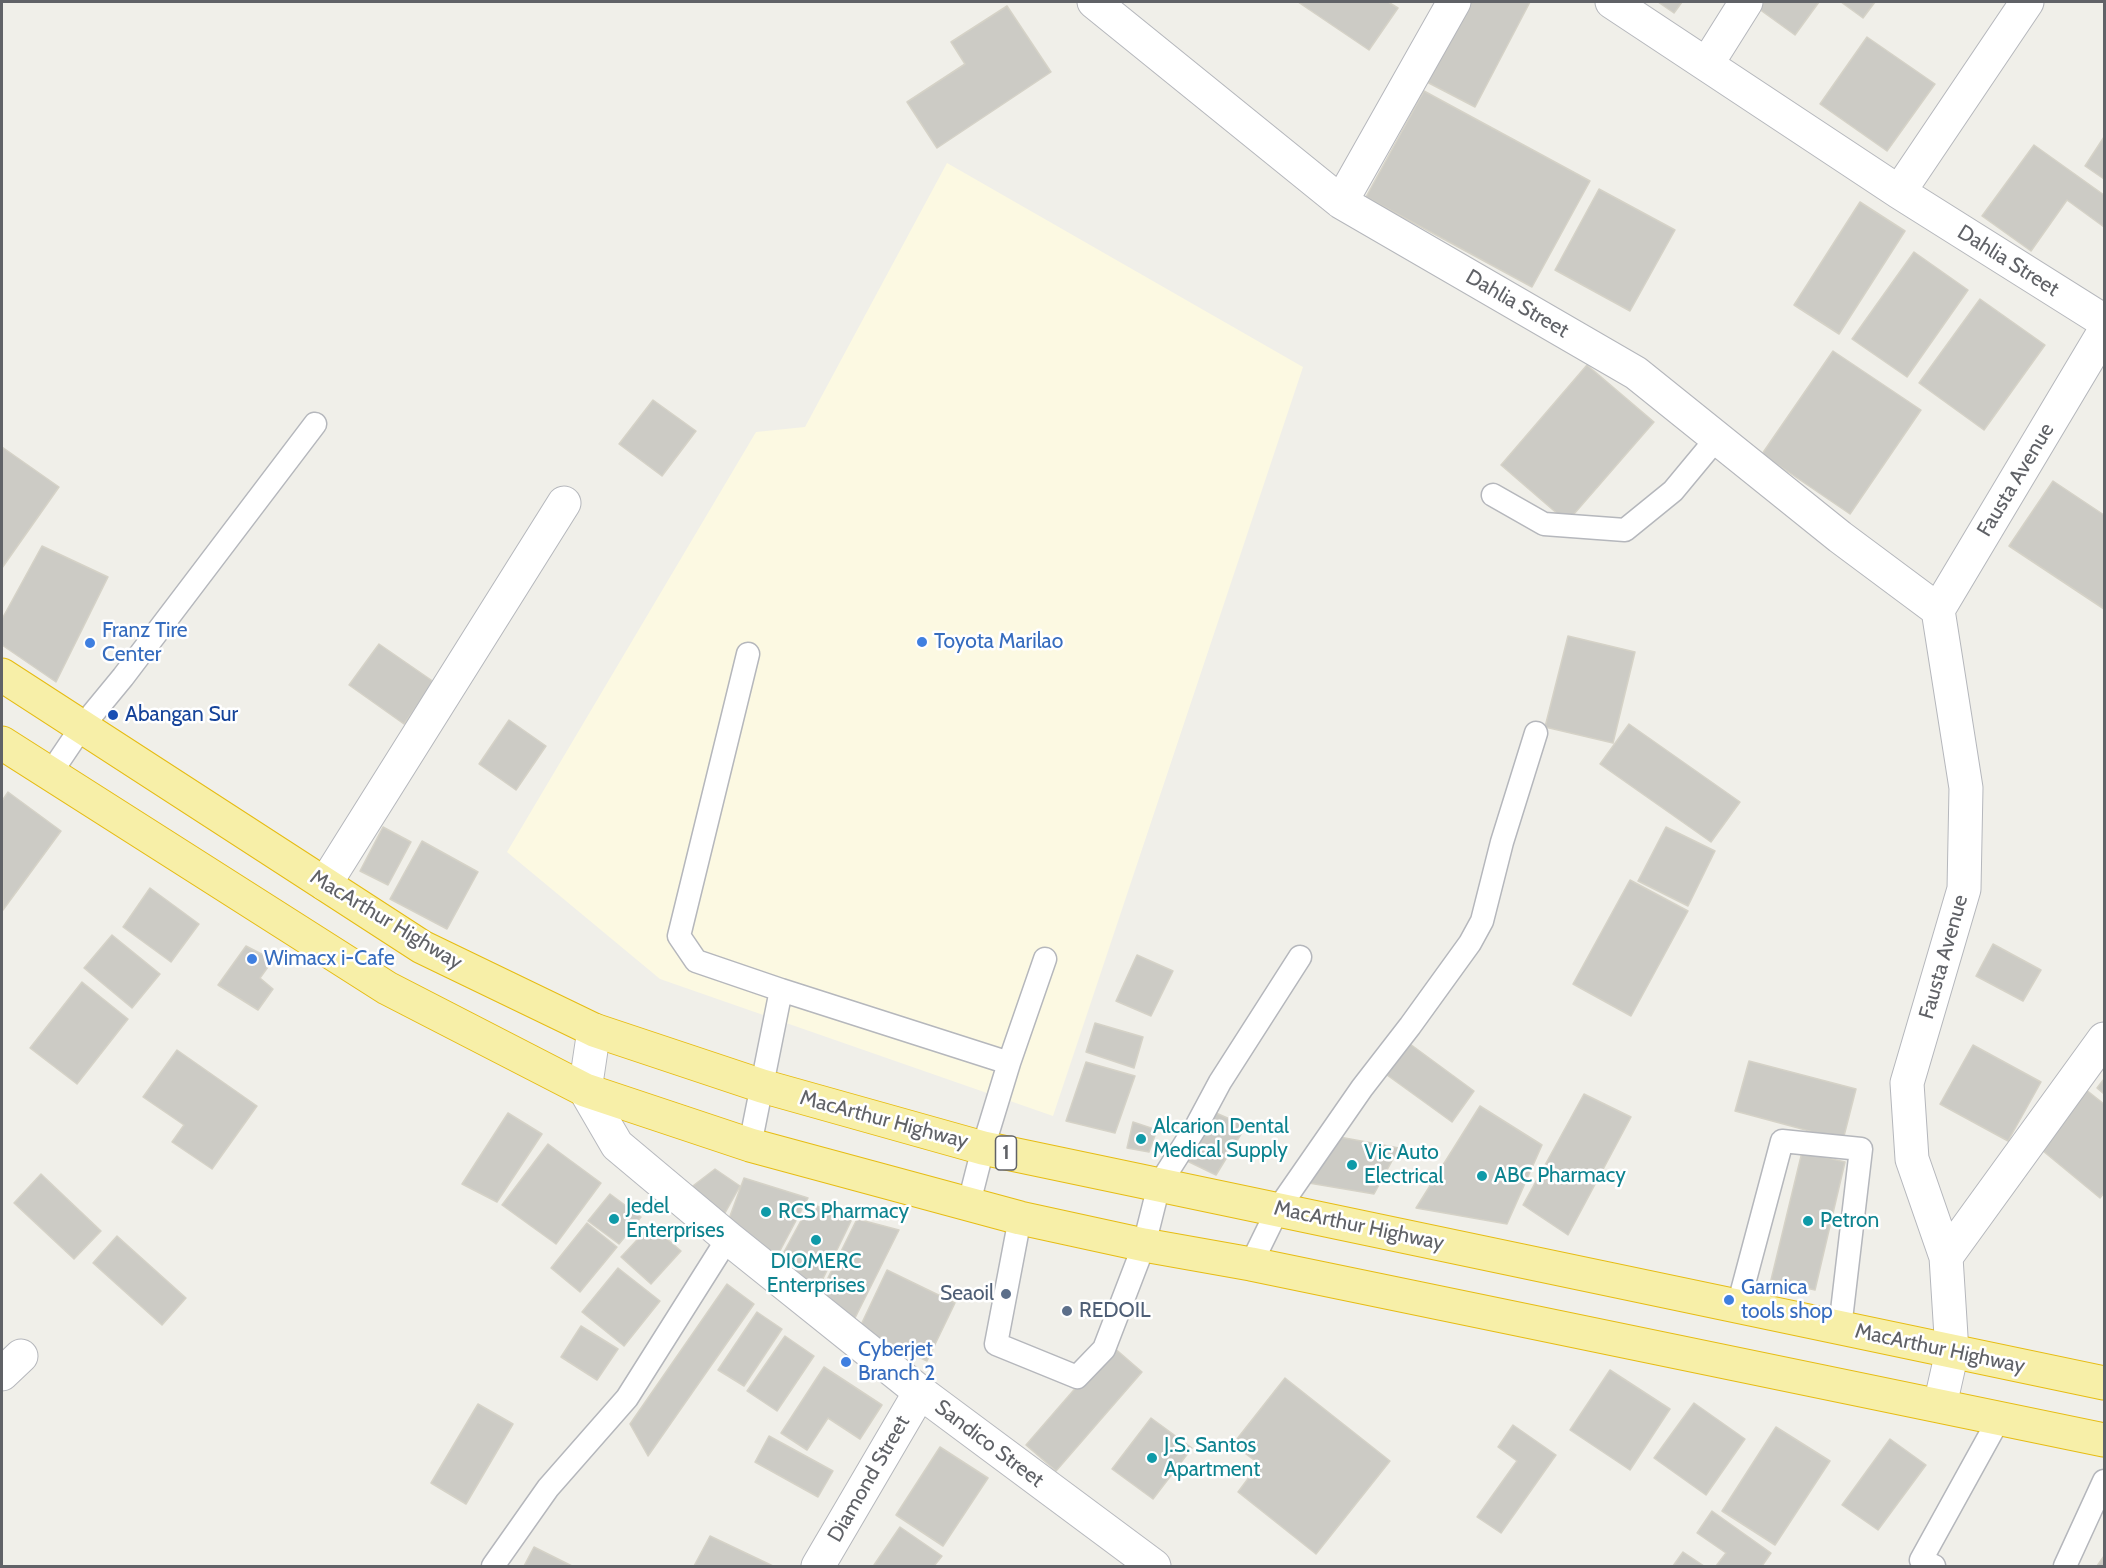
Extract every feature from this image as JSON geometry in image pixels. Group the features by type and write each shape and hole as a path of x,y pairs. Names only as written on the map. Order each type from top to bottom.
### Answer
{"highway":[{"name":"MacArthur Highway","path":"2,675 422,947 594,1030 762,1086 983,1148 2104,1383"},
{"path":"2,743 387,988 585,1090 750,1145 1020,1218 2104,1440"}],"street":[{"name":"Dahlia Street","path":"1094,2 1341,202 1636,373 1840,537 1938,610"},
{"path":"1341,202 1454,2"},
{"name":"Dahlia Street","path":"1612,2 1899,192 2104,321"},
{"path":"1707,64 1746,2"},
{"path":"1899,192 2027,2"},
{"name":"Fausta Avenue","path":"1940,1405 1952,1352 1946,1257 1912,1159 1907,1083 1964,889 1966,788 1938,610 2104,332"},
{"path":"325,884 564,503"},
{"path":"585,1090 594,1030"},
{"path":"1946,1257 2104,1039"},
{"name":"Sandico Street","path":"585,1090 617,1146 728,1239 920,1392 1154,1566"},
{"name":"Diamond Street","path":"818,1566 920,1392"}],"lane":[{"path":"50,774 81,728 123,677 315,424"},
{"path":"1493,495 1544,524 1625,530 1673,491 1717,438"},
{"path":"748,654 679,936 696,961 1009,1064"},
{"path":"1251,1264 1278,1209 1362,1088 1470,943 1482,921 1502,842 1536,733"},
{"path":"1020,1218 996,1344 1077,1377 1104,1349 1144,1245 1159,1185 1197,1125 1220,1082 1300,957"},
{"path":"969,1203 1009,1064 1045,959"},
{"path":"750,1145 781,990"},
{"path":"1738,1306 1782,1141 1861,1149 1840,1328"},
{"path":"493,1566 548,1488 627,1398 728,1239"},
{"path":"1934,1566 1921,1560 2000,1417"},
{"path":"2065,1566 2104,1481"}],"shaded area":[{"name":"Toyota Marilao","path":"947,163 1303,367 1053,1116 660,979 507,852 756,432 805,427"}],"building":[{"path":"1298,2 1388,2 1398,8 1369,50"},
{"path":"1466,2 1530,2 1475,107 1425,81"},
{"path":"1658,2 1682,2 1674,13"},
{"path":"1764,2 1819,2 1795,35 1759,9"},
{"path":"1841,2 1875,2 1863,18"},
{"path":"1007,6 1051,72 937,148 907,102 965,64 951,42"},
{"path":"1867,37 1935,84 1887,151 1820,104"},
{"path":"1424,91 1590,181 1532,287 1366,197"},
{"path":"2104,137 2104,179 2085,166"},
{"path":"2034,145 2104,195 2104,227 2067,200 2031,251 1982,216"},
{"path":"1599,189 1675,230 1630,311 1555,270"},
{"path":"1860,202 1905,231 1839,334 1794,305"},
{"path":"1914,252 1968,290 1907,377 1852,339"},
{"path":"1980,299 2045,345 1984,430 1919,383"},
{"path":"1833,351 1921,410 1850,514 1762,454"},
{"path":"1587,365 1654,422 1567,522 1501,465"},
{"path":"653,400 696,431 662,476 619,444"},
{"path":"2,447 59,487 2,568"},
{"path":"2053,481 2104,515 2104,609 2009,546"},
{"path":"42,546 108,577 56,682 2,645 2,619"},
{"path":"1568,636 1635,652 1613,743 1545,727"},
{"path":"379,644 434,682 404,724 349,685"},
{"path":"509,720 546,746 516,790 479,764"},
{"path":"1629,724 1740,802 1711,842 1600,764"},
{"path":"8,792 61,831 3,910 2,801"},
{"path":"383,827 411,842 388,885 360,871"},
{"path":"1666,827 1715,851 1688,906 1638,881"},
{"path":"422,841 478,872 447,929 390,899"},
{"path":"1630,880 1688,911 1631,1016 1573,984"},
{"path":"150,888 199,924 171,962 123,927"},
{"path":"112,935 160,974 132,1008 84,968"},
{"path":"1993,944 2041,970 2023,1001 1976,976"},
{"path":"246,946 273,960 260,978 273,989 258,1010 218,985"},
{"path":"1137,955 1173,971 1151,1016 1116,1001"},
{"path":"82,982 128,1019 77,1084 30,1048"},
{"path":"1095,1023 1143,1037 1134,1068 1086,1052"},
{"path":"1410,1044 1474,1091 1452,1122 1387,1075"},
{"path":"1973,1045 2041,1082 2008,1141 1940,1104"},
{"path":"177,1050 257,1106 212,1169 172,1142 184,1125 143,1097"},
{"path":"1749,1061 1856,1089 1843,1140 1735,1111"},
{"path":"1086,1062 1135,1076 1115,1133 1066,1121"},
{"path":"2104,1079 2104,1094 2097,1088"},
{"path":"2085,1089 2104,1104 2104,1193 2100,1198 2037,1146"},
{"path":"1584,1094 1631,1117 1568,1235 1523,1205"},
{"name":"ABC Pharmacy","path":"1480,1106 1542,1145 1507,1224 1416,1208"},
{"path":"1209,1110 1246,1126 1216,1175 1181,1158"},
{"path":"508,1113 542,1134 497,1202 462,1184"},
{"name":"Alcarion Dental Medical Supply","path":"1133,1122 1157,1130 1149,1152 1127,1148"},
{"name":"Vic Auto Electrical","path":"1334,1136 1399,1148 1374,1194 1303,1182"},
{"path":"548,1144 601,1183 556,1244 502,1205"},
{"name":"Petron","path":"1802,1152 1845,1162 1815,1290 1771,1280"},
{"path":"715,1169 740,1186 720,1222 681,1195"},
{"path":"41,1174 101,1231 74,1259 14,1203"},
{"name":"RCS Pharmacy","path":"744,1178 808,1198 774,1262 726,1227"},
{"name":"Jedel Enterprises","path":"610,1194 641,1217 619,1244 588,1221"},
{"name":"DIOMERC Enterprises","path":"810,1204 853,1217 816,1293 778,1263"},
{"path":"857,1219 899,1230 854,1320 819,1296"},
{"path":"587,1223 617,1247 580,1292 551,1268"},
{"path":"651,1225 681,1251 651,1284 621,1257"},
{"path":"117,1236 186,1298 162,1325 93,1263"},
{"path":"618,1268 660,1301 624,1346 582,1312"},
{"path":"887,1270 955,1303 927,1361 859,1329"},
{"path":"727,1284 754,1304 648,1456 630,1424"},
{"path":"757,1312 782,1329 744,1386 718,1370"},
{"path":"581,1326 618,1349 597,1380 561,1357"},
{"path":"785,1336 814,1356 777,1411 747,1391"},
{"path":"1112,1346 1142,1372 1056,1471 1026,1445"},
{"path":"824,1367 882,1405 860,1439 828,1418 807,1450 781,1433"},
{"path":"1610,1370 1670,1409 1630,1470 1570,1430"},
{"path":"1285,1378 1390,1461 1316,1554 1238,1492 1259,1464 1233,1444"},
{"path":"1694,1403 1745,1439 1706,1495 1654,1458"},
{"path":"478,1404 513,1424 466,1504 431,1483"},
{"name":"J.S. Santos Apartment","path":"1151,1418 1192,1448 1153,1499 1112,1469"},
{"path":"1513,1425 1556,1455 1501,1533 1477,1517 1517,1461 1498,1447"},
{"path":"1776,1427 1830,1461 1775,1545 1722,1511"},
{"path":"769,1436 833,1471 818,1497 755,1462"},
{"path":"1890,1439 1926,1465 1878,1530 1842,1505"},
{"path":"940,1447 988,1478 943,1546 896,1515"},
{"path":"1712,1511 1771,1553 1762,1566 1716,1566 1726,1553 1697,1533"},
{"path":"900,1527 942,1556 934,1566 874,1565"},
{"path":"710,1536 773,1566 694,1566"},
{"path":"534,1547 572,1566 524,1566"},
{"path":"1683,1552 1704,1566 1673,1566"},
{"path":"2104,1556 2104,1566 2097,1566"}],"place":[{"name":"Toyota Marilao","path":"922,642"},
{"name":"Franz Tire Center","path":"90,643"},
{"name":"Abangan Sur","path":"113,715"},
{"name":"Wimacx i-Cafe","path":"252,959"},
{"name":"Alcarion Dental Medical Supply","path":"1141,1139"},
{"name":"Vic Auto Electrical","path":"1352,1165"},
{"name":"ABC Pharmacy","path":"1482,1176"},
{"name":"RCS Pharmacy","path":"766,1212"},
{"name":"Jedel Enterprises","path":"614,1219"},
{"name":"Petron","path":"1808,1221"},
{"name":"DIOMERC Enterprises","path":"816,1240"},
{"name":"Seaoil","path":"1006,1294"},
{"name":"Garnica tools shop","path":"1729,1300"},
{"name":"REDOIL","path":"1067,1311"},
{"name":"Cyberjet Branch 2","path":"846,1362"},
{"name":"J.S. Santos Apartment","path":"1152,1458"}]}
